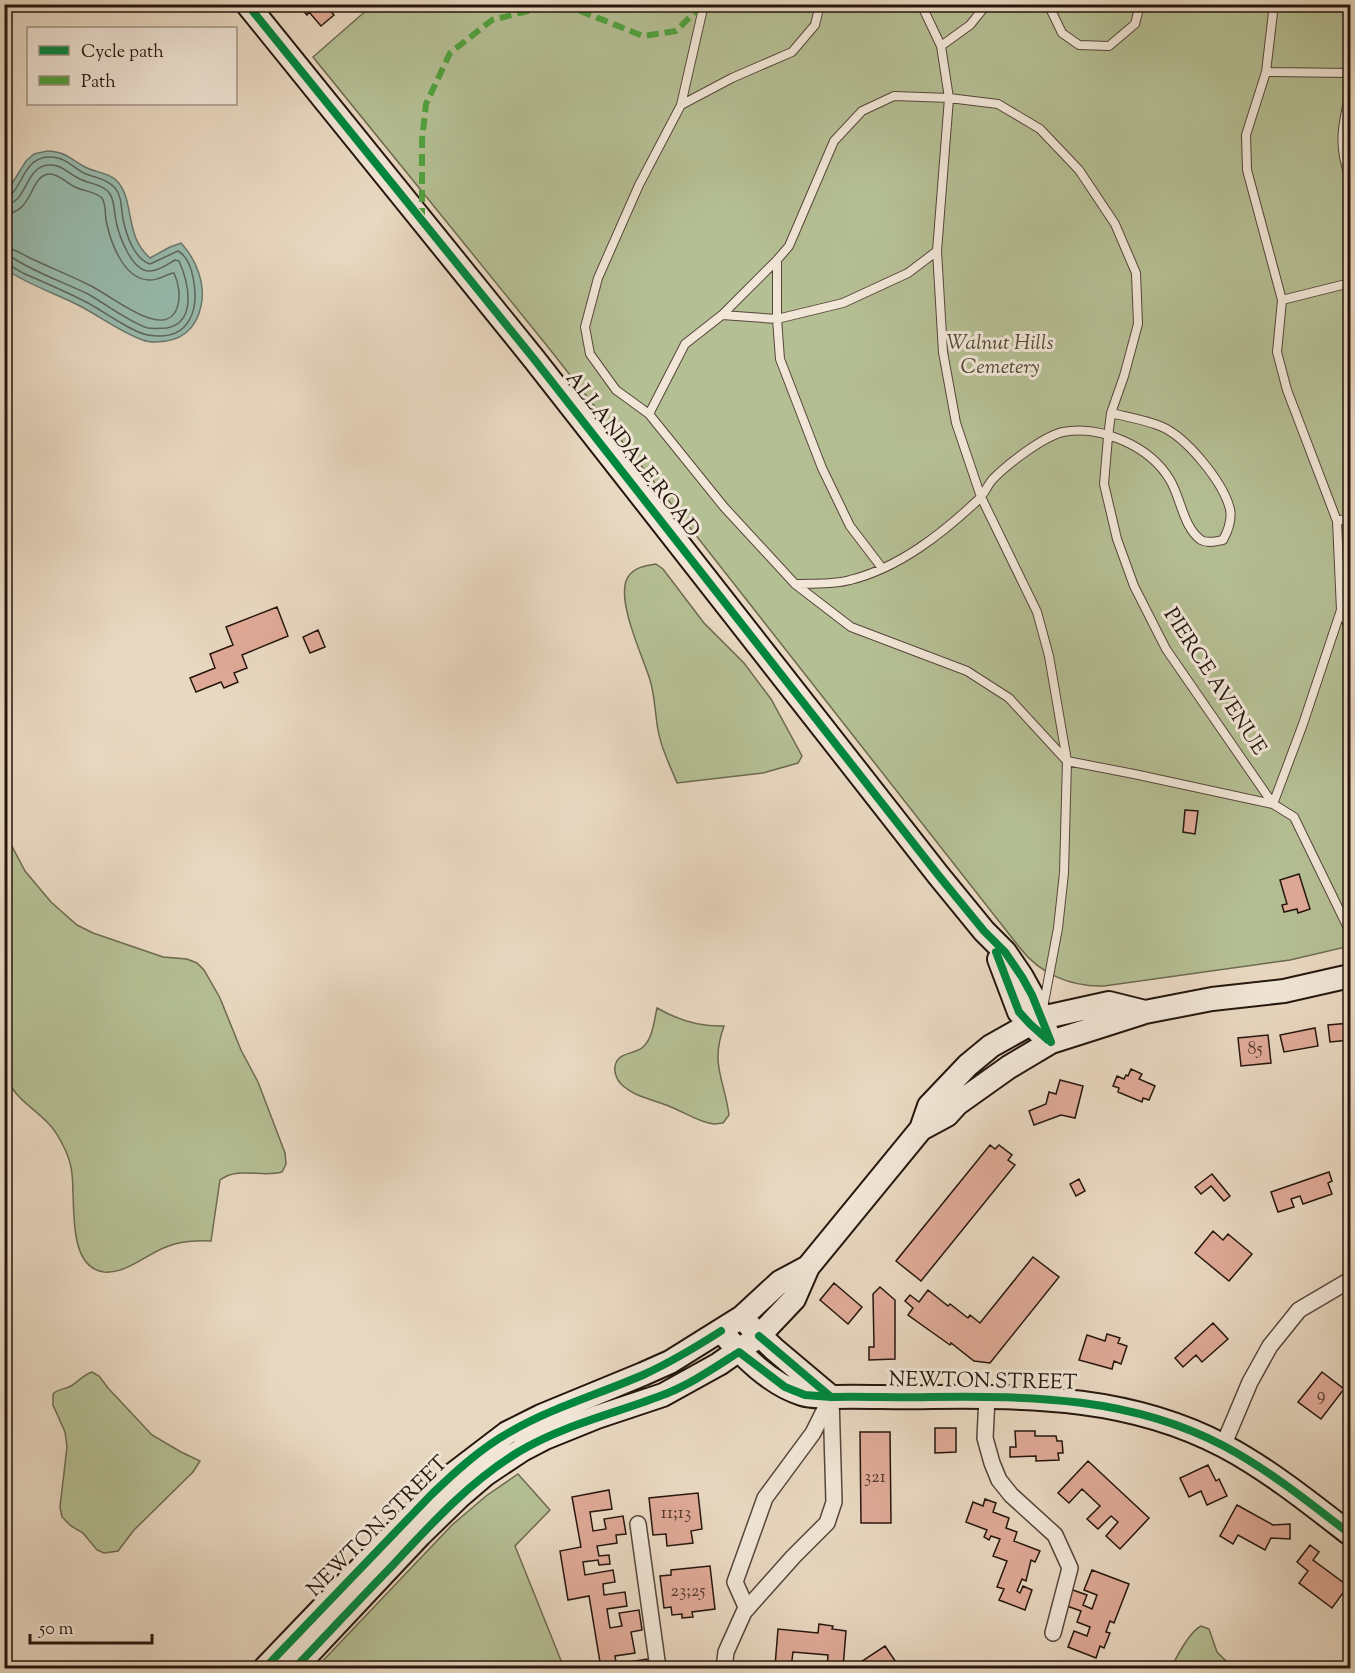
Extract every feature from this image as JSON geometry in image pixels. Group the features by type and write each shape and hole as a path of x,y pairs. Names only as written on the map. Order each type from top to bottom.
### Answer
{"main road":[{"name":"ALLANDALE ROAD","path":"246,4 534,359 984,931 999,958 1019,1012 1035,1021 1051,1042"},
{"path":"950,1097 1009,1067 1051,1042 1145,1012 1212,999 1284,991 1350,976"},
{"path":"808,1267 921,1129 947,1115 950,1097 991,1046 1035,1021 1109,1003 1145,1012"},
{"name":"NEWTON STREET","path":"265,1668 452,1474 507,1433 574,1401 670,1362 742,1317 780,1282 808,1267"},
{"name":"NEWTON STREET","path":"295,1668 433,1522 494,1469 545,1438 663,1395 739,1352 759,1336 794,1299 808,1267"},
{"path":"742,1317 759,1336 831,1397"},
{"name":"NEWTON STREET","path":"721,1331 739,1352 785,1387 805,1395 1073,1400 1124,1409 1184,1428 1223,1446 1277,1479 1350,1534"}],"street":[{"path":"1223,1446 1250,1382 1270,1346 1299,1310 1350,1280"},
{"path":"747,1609 735,1582 765,1498 813,1433 831,1397"},
{"path":"724,1668 726,1652 744,1612 827,1523 834,1502 831,1397"},
{"path":"987,1397 985,1438 999,1480 1011,1495 1055,1534 1070,1568 1053,1633"},
{"path":"638,1524 658,1668"}],"lane":[{"path":"704,4 681,105 639,185 598,278 585,327 590,354 616,390 649,414 724,507 795,584 851,627 967,671 1009,698 1067,761 1274,804 1341,610 1337,521 1287,390 1279,361 1277,352 1282,300 1247,170 1246,135 1266,72 1274,4"},
{"path":"681,105 732,78 792,52 815,25 820,4"},
{"path":"921,4 941,46 949,98 937,251 945,362 956,423 981,497 1037,612 1049,656 1067,761 1064,873 1059,917 1035,1021"},
{"path":"941,46 970,25 987,4"},
{"path":"1048,4 1062,33 1079,45 1109,46 1135,24 1140,4"},
{"path":"1266,72 1350,73"},
{"path":"1350,94 1342,127 1344,163 1350,178"},
{"name":"PIERCE AVENUE","path":"649,414 685,344 722,315 789,246 834,141 862,111 894,96 949,98 998,104 1040,129 1079,170 1115,224 1136,273 1138,324 1111,413 1104,484 1116,539 1134,586 1166,649 1274,804 1294,817 1348,920 1350,932"},
{"path":"722,315 777,320 843,303 908,273 937,251"},
{"path":"777,260 777,320 780,359 822,468 850,526 882,568"},
{"path":"1282,300 1350,283"},
{"path":"795,584 849,581 882,568 925,545 981,497 992,481 1022,454 1061,433 1085,430 1127,442 1156,463 1170,479 1192,530 1202,540 1209,542 1223,540 1228,529 1231,511 1207,467 1189,446 1162,426 1111,413"},
{"path":"1337,521 1350,518"},
{"path":"1341,610 1350,629"}],"green space":[{"name":"Walnut Hills Cemetery","path":"365,5 1350,5 1350,946 1290,960 1104,986 1080,984 1057,977 1028,957 548,347 313,57 368,9"},
{"path":"656,564 663,569 704,623 744,663 771,699 802,756 798,763 763,773 677,783 661,744 652,686 632,631 625,603 626,581 631,573 638,568"},
{"path":"5,833 25,871 51,902 77,925 93,933 163,957 187,959 197,963 204,970 220,998 241,1050 258,1082 285,1153 286,1164 282,1172 242,1173 220,1180 211,1241 188,1241 171,1245 128,1267 112,1272 104,1272 91,1267 83,1257 75,1228 71,1167 65,1150 52,1127 17,1095 5,1072"},
{"path":"657,1008 689,1022 724,1026 718,1051 718,1062 729,1115 723,1123 703,1122 638,1095 618,1080 615,1066 618,1059 640,1049 646,1043 653,1029"},
{"path":"92,1372 99,1376 152,1435 200,1461 193,1472 134,1530 118,1551 104,1553 97,1550 83,1533 62,1517 60,1507 67,1447 65,1432 53,1405 55,1392 71,1386"},
{"path":"518,1474 550,1510 515,1546 564,1668 316,1668 452,1525 486,1496"},
{"path":"1201,1626 1209,1629 1217,1652 1233,1668 1171,1668 1188,1639"}],"water":[{"path":"47,151 63,154 85,167 115,179 126,196 136,239 150,258 181,243 186,249 201,281 202,298 199,314 186,333 172,340 145,341 5,269 5,195 26,161 34,154"}],"building":[{"path":"297,4 325,4 334,15 321,26 309,12 307,15"},
{"path":"277,607 288,636 242,655 247,668 234,673 238,682 224,688 221,682 196,692 190,678 215,668 210,654 233,645 226,627"},
{"path":"318,630 325,647 310,653 303,637"},
{"path":"1185,810 1198,811 1195,834 1183,832"},
{"path":"1299,874 1310,909 1298,913 1297,909 1284,912 1282,905 1287,904 1280,880"},
{"path":"1350,1023 1350,1040 1330,1042 1328,1025"},
{"path":"1315,1028 1318,1046 1284,1052 1280,1035"},
{"path":"1268,1035 1271,1063 1241,1066 1238,1038"},
{"path":"1131,1069 1142,1074 1139,1079 1155,1086 1149,1100 1143,1098 1142,1102 1118,1092 1119,1088 1113,1086 1117,1076 1124,1079"},
{"path":"1060,1080 1083,1086 1075,1118 1061,1115 1034,1125 1029,1111 1046,1104 1049,1092 1056,1094"},
{"path":"990,1145 995,1149 999,1145 1012,1155 1008,1160 1015,1165 921,1281 896,1261"},
{"path":"1329,1172 1332,1181 1328,1183 1332,1194 1303,1204 1300,1196 1291,1199 1294,1207 1278,1212 1271,1192"},
{"path":"1212,1174 1230,1196 1224,1201 1211,1186 1201,1194 1195,1187"},
{"path":"1079,1179 1085,1191 1076,1196 1070,1184"},
{"path":"1213,1231 1223,1240 1228,1234 1252,1254 1229,1281 1195,1253"},
{"path":"1033,1257 1059,1277 990,1363 974,1361 908,1315 913,1308 905,1301 910,1295 919,1302 928,1290 948,1306 950,1304 968,1318 970,1315 980,1323"},
{"path":"834,1283 862,1307 848,1324 820,1300"},
{"path":"880,1287 895,1300 895,1359 869,1360 869,1347 874,1347 873,1294"},
{"path":"1213,1323 1228,1339 1202,1362 1196,1355 1183,1367 1175,1358"},
{"path":"1107,1334 1120,1338 1118,1343 1127,1346 1121,1364 1114,1361 1112,1369 1079,1360 1087,1335 1105,1341"},
{"path":"1322,1372 1344,1389 1321,1419 1298,1402"},
{"path":"935,1428 956,1428 956,1452 935,1453"},
{"path":"1015,1431 1035,1431 1035,1436 1056,1436 1057,1441 1062,1441 1063,1453 1058,1453 1059,1460 1036,1461 1036,1456 1010,1457 1010,1447 1016,1447"},
{"path":"860,1432 890,1432 891,1523 861,1523"},
{"path":"1088,1461 1149,1518 1120,1549 1106,1536 1118,1522 1111,1516 1098,1529 1087,1519 1100,1506 1082,1489 1069,1503 1058,1493"},
{"path":"1208,1465 1216,1481 1219,1479 1227,1496 1207,1505 1201,1491 1189,1497 1180,1478"},
{"path":"609,1490 612,1509 590,1512 593,1531 606,1529 604,1519 623,1516 626,1534 616,1535 617,1543 597,1546 599,1556 609,1555 610,1564 599,1565 598,1560 583,1562 585,1575 613,1570 615,1582 603,1584 604,1595 625,1592 627,1606 607,1609 610,1628 622,1626 619,1613 639,1610 642,1630 631,1632 635,1653 615,1656 617,1668 601,1668 589,1596 568,1600 560,1551 581,1547 572,1497"},
{"path":"698,1493 702,1529 691,1531 693,1543 667,1546 666,1534 653,1535 649,1498"},
{"path":"985,1499 996,1503 993,1512 1009,1518 1006,1528 1017,1532 1014,1541 1040,1551 1035,1562 1031,1560 1026,1581 1022,1579 1017,1591 1020,1593 1023,1586 1032,1590 1025,1610 999,1600 1004,1589 997,1587 1007,1561 993,1556 1000,1539 991,1536 989,1540 984,1537 987,1530 966,1522 973,1502 983,1506"},
{"path":"1237,1505 1273,1525 1290,1524 1290,1539 1271,1538 1265,1550 1238,1535 1233,1544 1220,1536"},
{"path":"1310,1545 1319,1552 1313,1560 1348,1586 1332,1608 1299,1583 1308,1571 1297,1562"},
{"path":"710,1566 715,1609 692,1612 693,1617 682,1618 682,1614 672,1615 671,1607 664,1608 660,1576 671,1575 671,1570"},
{"path":"1092,1570 1129,1584 1114,1623 1110,1621 1106,1632 1110,1633 1104,1648 1100,1646 1096,1658 1068,1647 1074,1631 1087,1636 1090,1627 1077,1622 1081,1611 1064,1605 1070,1589 1087,1595 1083,1605 1092,1609 1097,1595 1084,1590"},
{"path":"819,1624 846,1631 843,1668 827,1668 828,1655 793,1652 791,1668 757,1668 757,1665 775,1666 778,1629 818,1633"},
{"path":"885,1646 900,1668 859,1668 856,1665"},
{"path":"647,1659 649,1668 629,1668 628,1662"}],"marked path":[{"path":"422,220 422,140 426,104 450,53 492,20 556,4"},
{"path":"563,4 643,36 676,31 703,4"}],"cycle path":[{"path":"247,4 534,359 939,876 984,931 1005,952 1032,995 1051,1042"},
{"path":"996,952 1019,1012 1048,1040"},
{"path":"265,1668 431,1495 459,1469 499,1438 560,1408 645,1374 721,1331"},
{"path":"759,1336 831,1397"},
{"path":"295,1668 436,1519 468,1489 502,1463 554,1434 681,1387 739,1352 785,1387 805,1395 1044,1399 1117,1409 1153,1418 1189,1430 1241,1455 1289,1487 1350,1534"}]}
